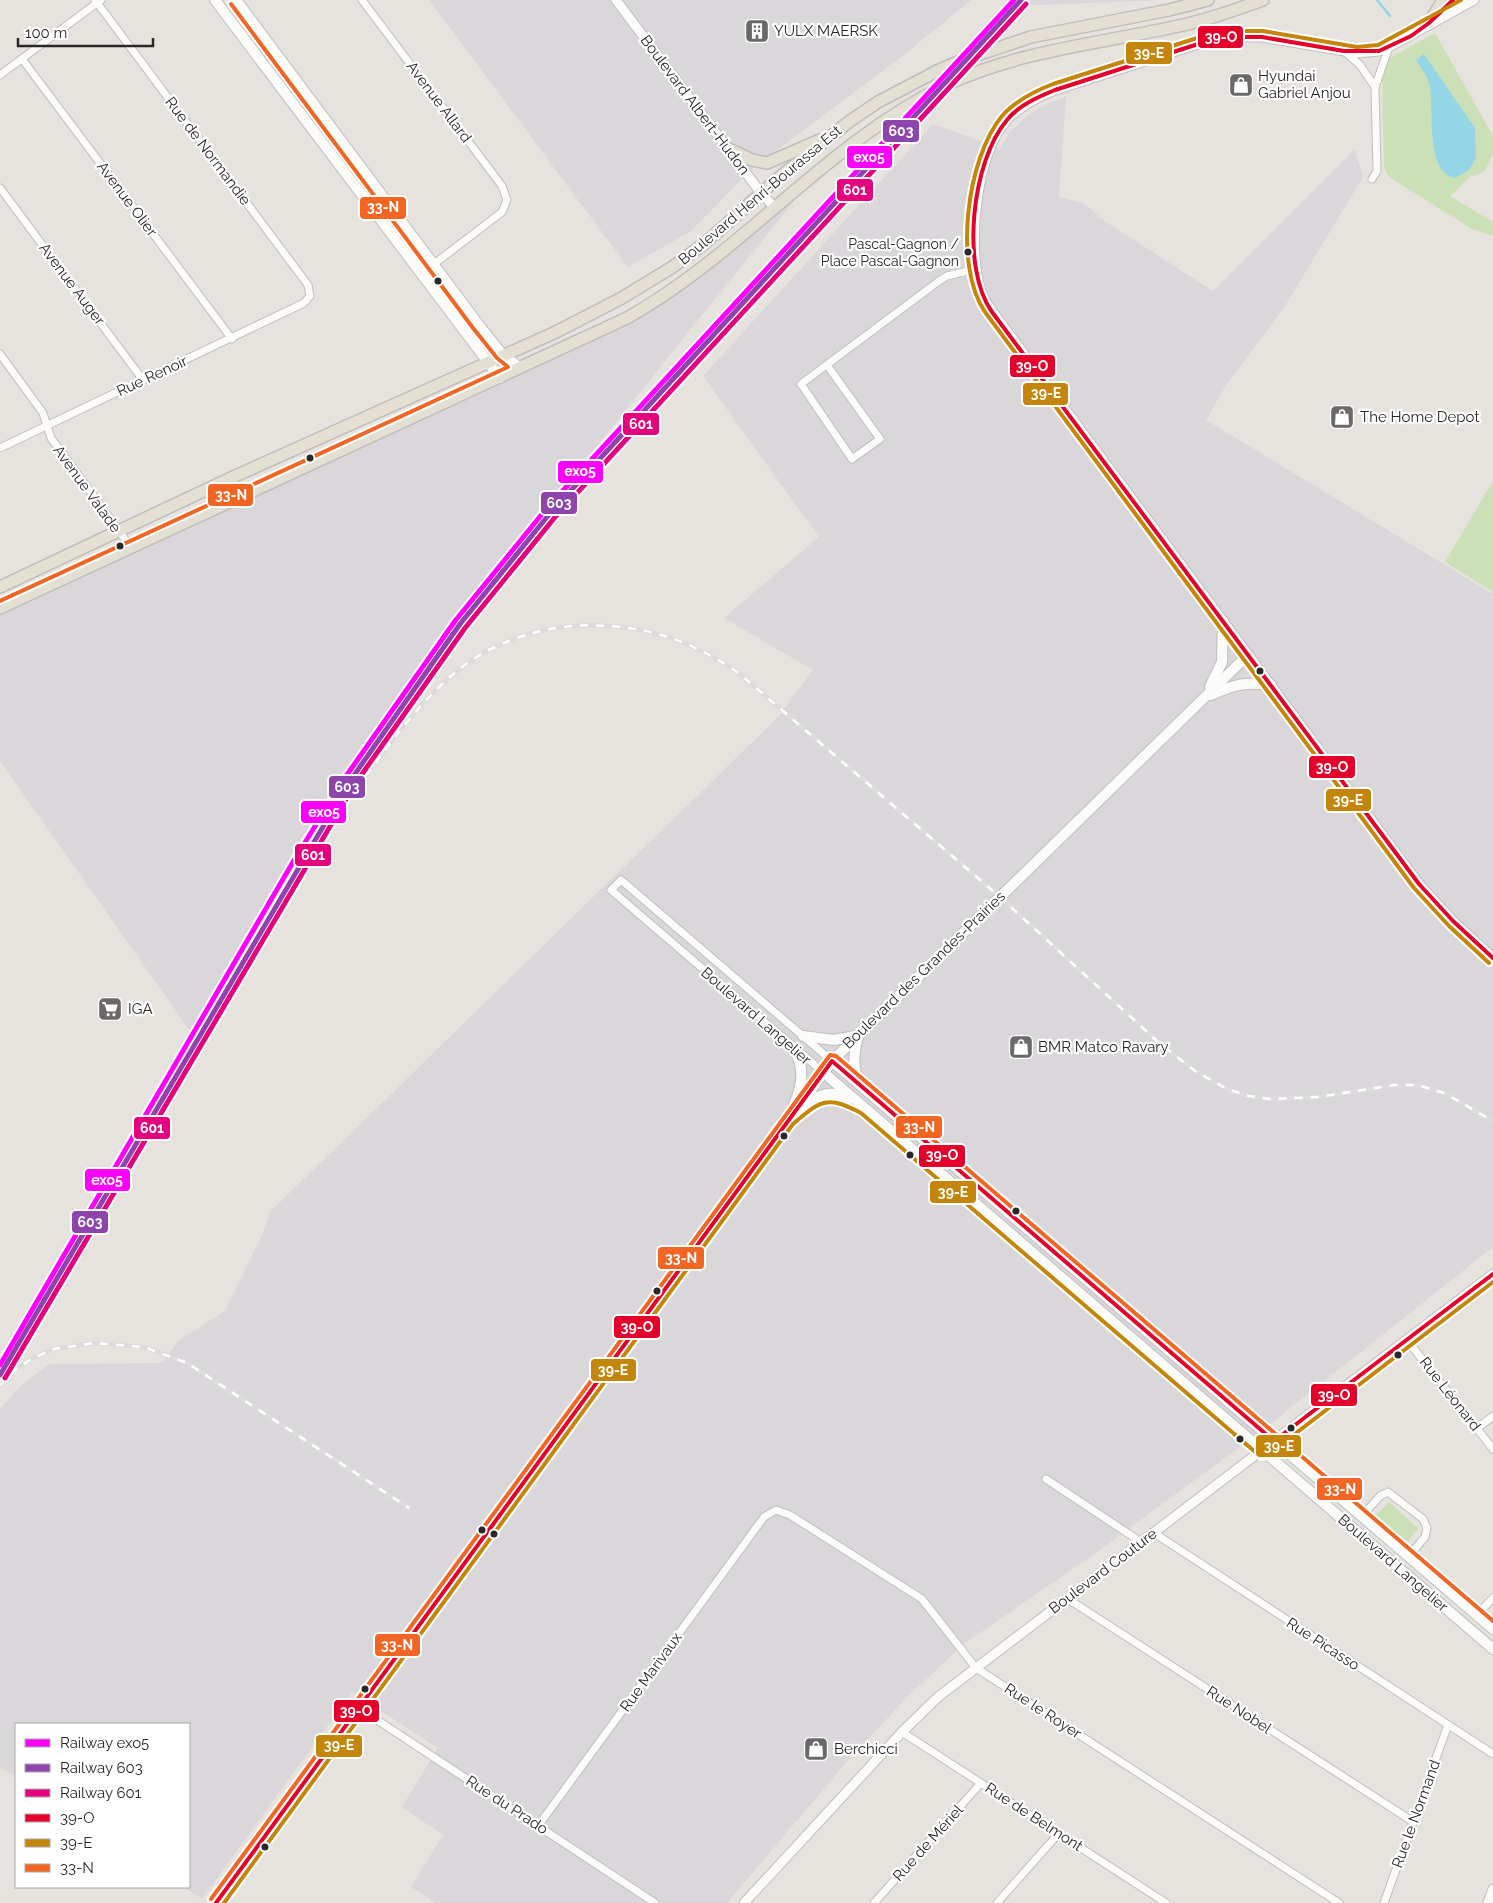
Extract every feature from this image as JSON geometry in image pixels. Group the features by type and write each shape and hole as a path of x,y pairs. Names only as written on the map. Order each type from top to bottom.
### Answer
{"main road":[{"path":"216,0 500,378"},
{"path":"236,0 502,354 520,368"},
{"name":"Boulevard Henri-Bourassa Est","path":"0,587 486,361 574,323 646,284 723,229 761,193 827,139 878,102 965,59 1031,38 1169,10 1208,0"},
{"name":"Boulevard Henri-Bourassa Est","path":"0,608 130,546 500,378 602,330 658,300 728,248 867,131 947,85 1013,61 1059,49 1171,28 1218,16 1263,0"},
{"path":"1429,23 1443,0"},
{"path":"729,148 752,160 767,163 813,142 827,139"},
{"path":"1205,697 1222,662 1223,622"},
{"name":"Boulevard des Grandes-Prairies","path":"216,1903 832,1061 1248,655"},
{"path":"1205,697 1230,686 1246,683 1271,685"},
{"path":"803,1036 834,1040 858,1035 854,1053 854,1072 860,1085"},
{"path":"788,1120 798,1094 803,1073 800,1060 793,1048"},
{"name":"Boulevard Langelier","path":"832,1061 1493,1629"},
{"name":"Boulevard Langelier","path":"823,1072 1493,1649"},
{"path":"788,1120 808,1102 825,1093 844,1096 865,1108"}],"street":[{"name":"Avenue Allard","path":"362,0 502,186 507,200 506,207 434,265"},
{"name":"Boulevard Albert-Hudon","path":"616,0 761,193 775,208"},
{"path":"1429,23 1452,0"},
{"path":"1474,0 1429,23 1389,47 1368,52 1344,51 1255,37 1234,36 1209,40 1055,90 1032,100 1006,120 990,145 984,160 978,192 974,255 980,288 994,315 1419,884 1452,921 1493,958"},
{"path":"0,76 97,1"},
{"name":"Rue de Normandie","path":"97,1 308,285 310,296 304,303"},
{"path":"1372,179 1377,171 1375,88 1389,47"},
{"path":"1344,51 1360,65 1375,88"},
{"name":"Avenue Olier","path":"22,59 232,339"},
{"name":"Avenue Auger","path":"0,188 143,380"},
{"path":"421,274 434,265"},
{"path":"827,365 880,439 852,459 800,384 938,281 948,276 976,269"},
{"name":"Rue Renoir","path":"0,448 304,303"},
{"name":"Avenue Valade","path":"0,354 43,413 51,438 130,546"},
{"name":"Boulevard Langelier","path":"823,1072 611,890 620,880 832,1061"},
{"name":"Boulevard Couture","path":"744,1903 902,1732 938,1697 1493,1274"},
{"name":"Rue Léonard","path":"1408,1340 1493,1449"},
{"path":"1476,1428 1493,1416"},
{"path":"1046,1478 1141,1542"},
{"name":"Boulevard Langelier","path":"1362,1516 1380,1496 1388,1492 1423,1519 1427,1532 1408,1557"},
{"name":"Rue le Royer","path":"764,1517 776,1510 790,1515 922,1599 976,1668 1340,1903"},
{"name":"Rue Marivaux","path":"538,1826 764,1517"},
{"name":"Rue Picasso","path":"1154,1532 1493,1754"},
{"name":"Rue Nobel","path":"1068,1598 1412,1822"},
{"path":"1477,1615 1493,1598"},
{"name":"Rue du Prado","path":"359,1708 655,1903"},
{"name":"Rue le Normand","path":"1384,1903 1448,1725"},
{"name":"Rue de Belmont","path":"902,1732 1166,1903"},
{"name":"Rue de Mériel","path":"874,1903 981,1783"},
{"path":"998,1903 1059,1833"},
{"path":"1488,1903 1493,1889"}],"shaded area":[{"path":"429,0 971,0 910,50 753,168 691,231 628,267"},
{"path":"1019,0 1162,0 1014,6"},
{"path":"1066,97 1059,197 1083,203 1106,222 1213,291 1355,149 1363,177 1285,306 1225,387 1206,420 1493,594 1493,1247 1269,1425 1103,1548 964,1644 908,1696 851,1757 727,1903 435,1903 411,1887 443,1835 402,1807 438,1748 352,1692 202,1899 186,1888 190,1888 190,1723 15,1723 15,1776 0,1767 0,1410 16,1390 49,1364 162,1363 179,1340 225,1311 262,1235 270,1212 778,717 813,670 724,618 819,537 703,376 933,124 1000,148 1010,132 1028,115 1048,103"},
{"path":"818,171 547,508 301,838 293,862 193,1035 0,761 0,608 611,326 673,290"}],"green space":[{"path":"1435,33 1493,136 1493,154 1485,171 1470,177 1450,196 1493,222 1493,236 1472,229 1389,177 1384,168 1382,72 1389,58"},
{"path":"1493,481 1493,592 1445,562"},
{"path":"1389,1502 1418,1528 1408,1542 1404,1542 1377,1519 1376,1515"}],"water":[{"path":"1424,54 1475,128 1476,158 1469,170 1455,178 1445,174 1439,165 1435,153 1429,84 1416,60"}],"waterway":[{"path":"1377,0 1390,16"}],"railway":[{"path":"299,865 409,720 440,686 475,658 509,641 550,629 594,625 645,631 662,635 695,648 741,675 1000,897 1157,1041 1195,1071 1227,1089 1249,1096 1270,1099 1319,1097 1395,1085 1418,1085 1444,1093 1493,1121"},
{"path":"0,1385 16,1369 33,1358 54,1349 94,1343 144,1347 187,1363 409,1508"}],"rail line":[{"name":"exo5","path":"0,1365 293,862 344,779 455,621 547,508 1014,0"},
{"name":"603","path":"0,1375 350,781 460,624 551,512 1021,0"},
{"name":"601","path":"5,1378 355,784 465,628 556,516 1026,4"}],"transit line":[{"name":"39-O","path":"1453,0 1429,23 1411,36 1379,51 1344,51 1262,37 1220,37 1055,90 1036,99 1012,115 995,138 985,161 978,187 974,214 973,242 976,269 982,293 992,312 1419,884 1453,921 1493,958"},
{"name":"39-E","path":"1461,0 1378,45 1357,47 1263,31 1219,31 1039,90 1019,101 1007,111 990,135 980,158 973,184 968,212 967,240 969,267 975,292 985,312 1414,888 1449,926 1489,963"},
{"name":"33-N","path":"0,601 508,367 497,358 473,328 231,4"},
{"name":"33-N","path":"211,1899 830,1055 836,1056 1493,1621"},
{"name":"39-O","path":"216,1903 832,1061 1274,1441 1493,1274"},
{"name":"39-E","path":"224,1903 793,1124 818,1105 832,1102 861,1113 1261,1457 1266,1456 1493,1282"}],"place":[{"name":"YULX MAERSK","path":"757,31"},
{"name":"Hyundai Gabriel Anjou","path":"1241,85"},
{"name":"Pascal-Gagnon / Place Pascal-Gagnon","path":"968,252"},
{"name":"The Home Depot","path":"1342,417"},
{"name":"IGA","path":"110,1009"},
{"name":"BMR Matco Ravary","path":"1021,1047"},
{"name":"Berchicci","path":"816,1749"}]}
